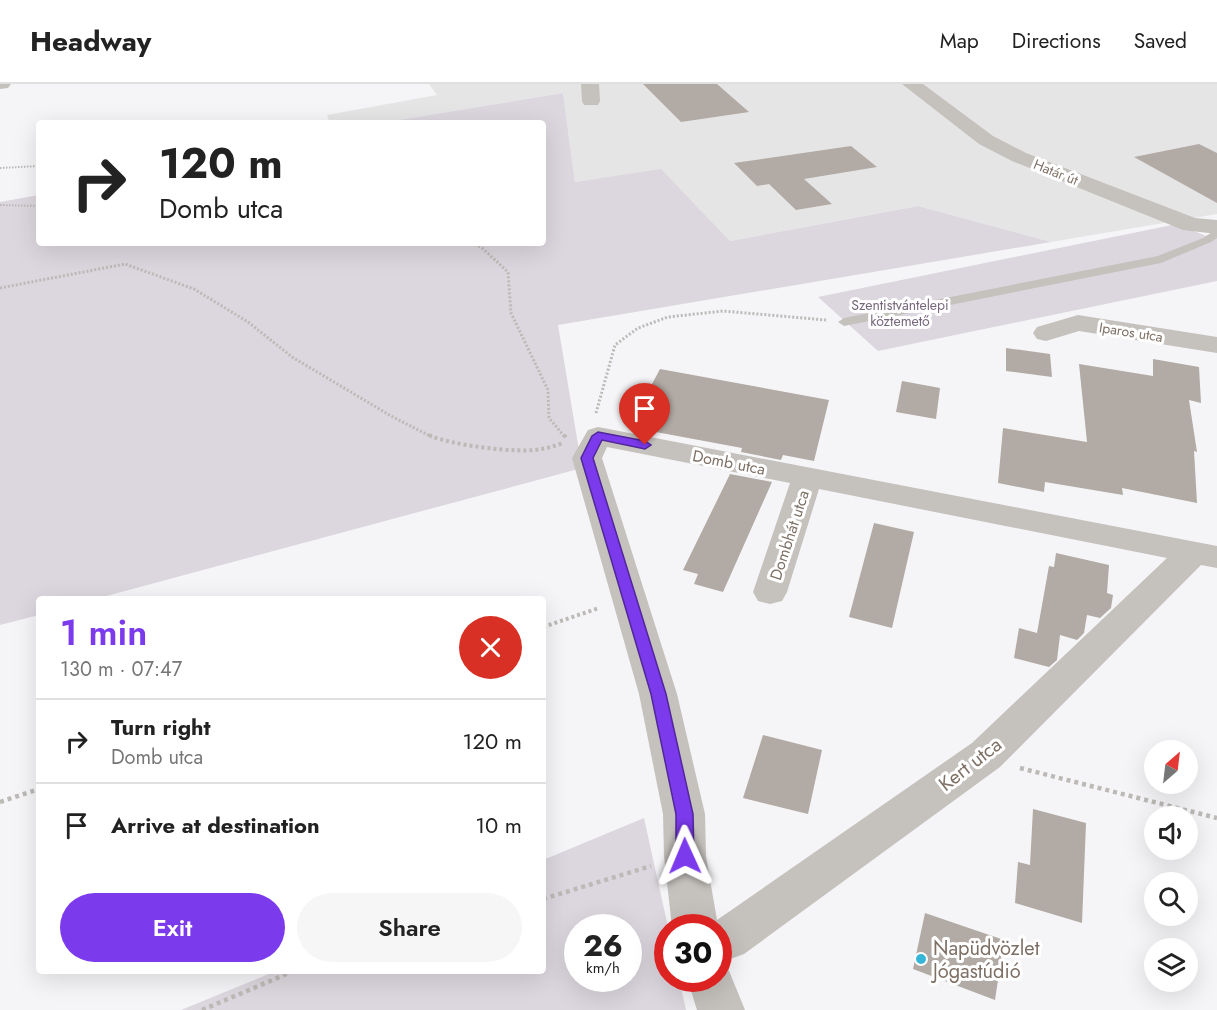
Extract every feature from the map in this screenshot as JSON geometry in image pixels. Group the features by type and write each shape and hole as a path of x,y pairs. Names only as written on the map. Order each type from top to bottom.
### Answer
{"street":[{"name":"Határ út","path":"911,84 986,140 1019,157 1191,225 1217,229"},
{"name":"Iparos utca","path":"1046,333 1078,323 1217,345"},
{"name":"Domb utca","path":"692,914 685,856 684,814 658,694 587,458 598,436 1206,554"},
{"name":"Dombhát utca","path":"770,592 807,478"},
{"name":"Kert utca","path":"732,936 986,755 1206,554"},
{"path":"715,992 721,1010"}],"lane":[{"path":"844,322 1161,259 1207,240 1217,229"}],"path":[{"path":"0,168 36,166"},
{"path":"0,205 36,206"},
{"path":"0,288 124,264 194,289 248,322 292,357 391,416 439,441 480,447 539,450 569,442 549,418 548,390 511,313 508,272 479,246"},
{"path":"594,417 615,345 638,328 668,317 723,311 844,322"},
{"path":"546,626 628,598"},
{"path":"986,755 1068,782 1217,818"},
{"path":"0,802 36,790"},
{"path":"546,898 685,856"},
{"path":"202,1010 287,974"}],"shaded area":[{"path":"429,84 1217,84 1217,214 1051,242 918,206 730,241 661,170 575,182 563,93 398,120 329,120 327,115 437,95"}],"green space":[{"path":"563,93 575,182 661,169 730,241 918,206 1051,242 558,325 582,468 106,596 36,596 36,616 0,625 0,202 36,196 36,246 546,246 546,120 398,120"},
{"name":"Szentistvántelepi köztemető","path":"1177,224 1211,238 1217,237 1217,281 878,351 818,297"},
{"path":"644,818 665,914 654,914 654,992 682,992 686,1010 181,1010 269,974 546,974 546,859"}],"building":[{"path":"643,84 717,84 749,112 681,122"},
{"path":"1199,144 1217,153 1217,203 1134,157"},
{"path":"851,146 877,167 804,179 832,204 796,210 769,184 757,186 734,163"},
{"path":"1006,348 1050,354 1052,377 1006,371"},
{"path":"1153,359 1199,367 1201,403 1189,400 1197,452 1194,451 1197,503 1122,488 1123,495 1045,482 1044,492 998,483 1003,428 1087,442 1079,364 1153,376"},
{"path":"660,369 829,400 814,461 783,455 781,460 741,452 742,448 629,427"},
{"path":"902,381 940,388 936,419 896,412"},
{"path":"730,474 772,482 723,592 694,584 698,574 683,570"},
{"path":"874,523 914,532 892,628 849,617"},
{"path":"1056,553 1109,565 1107,593 1113,595 1111,608 1100,618 1087,615 1084,633 1077,640 1060,635 1057,660 1049,667 1014,658 1019,628 1037,633 1049,566 1054,567"},
{"path":"763,735 822,750 808,814 743,798"},
{"path":"1033,809 1086,823 1082,923 1015,903 1018,862 1030,865"},
{"path":"925,913 1004,940 995,1000 913,969"}],"place":[{"name":"Napüdvözlet Jógastúdió","path":"921,959"}],"route":[{"path":"645,445 598,436 587,458 658,694 684,814 685,856"}]}
